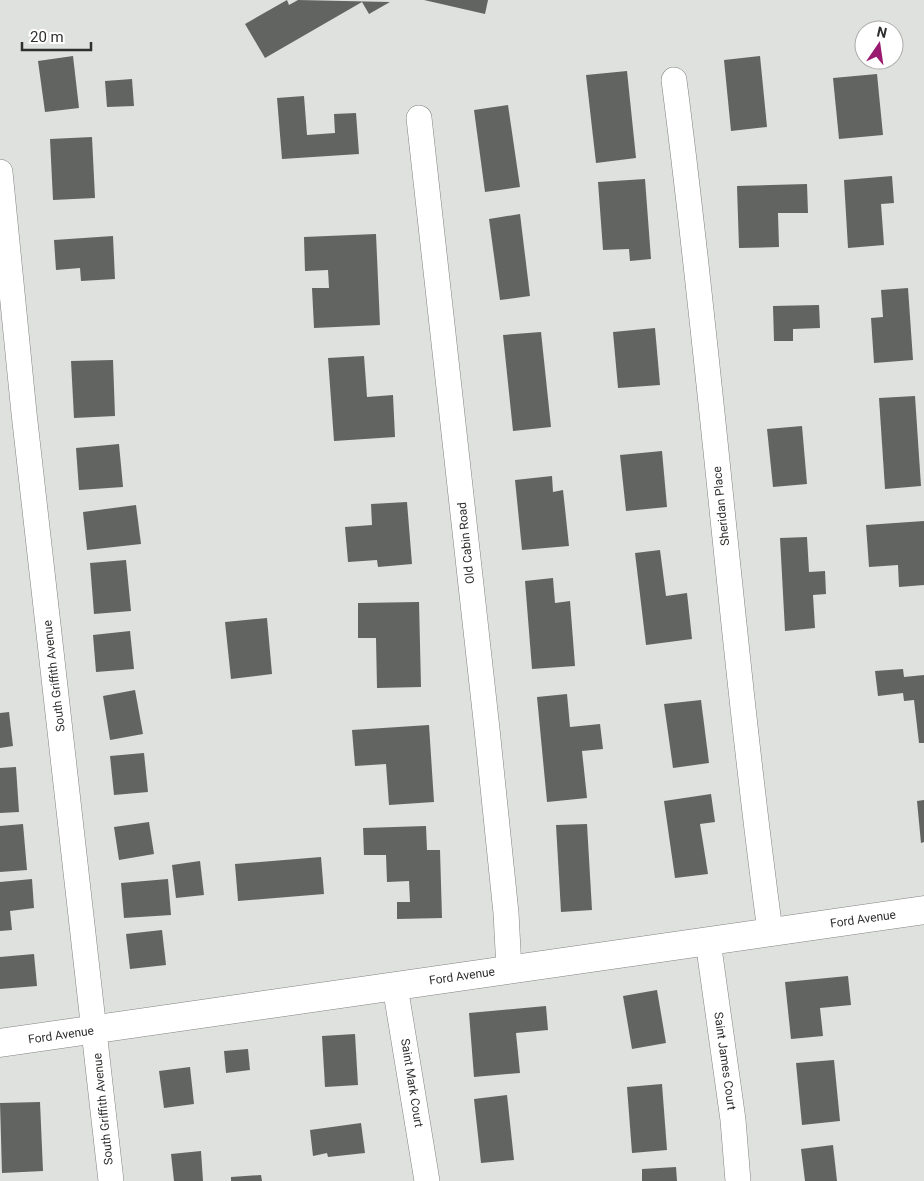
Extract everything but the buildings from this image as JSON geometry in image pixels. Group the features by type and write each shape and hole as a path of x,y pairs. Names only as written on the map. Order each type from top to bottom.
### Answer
{"street":[{"name":"Sheridan Place","path":"674,80 694,227 754,811 770,931"},
{"name":"Old Cabin Road","path":"419,118 487,729 506,913 509,969"},
{"name":"South Griffith Avenue","path":"0,172 24,413 111,1181"},
{"name":"Ford Avenue","path":"0,1043 924,910"},
{"name":"Saint James Court","path":"708,941 733,1120 738,1181"},
{"name":"Saint Mark Court","path":"395,986 410,1063 427,1181"}]}
